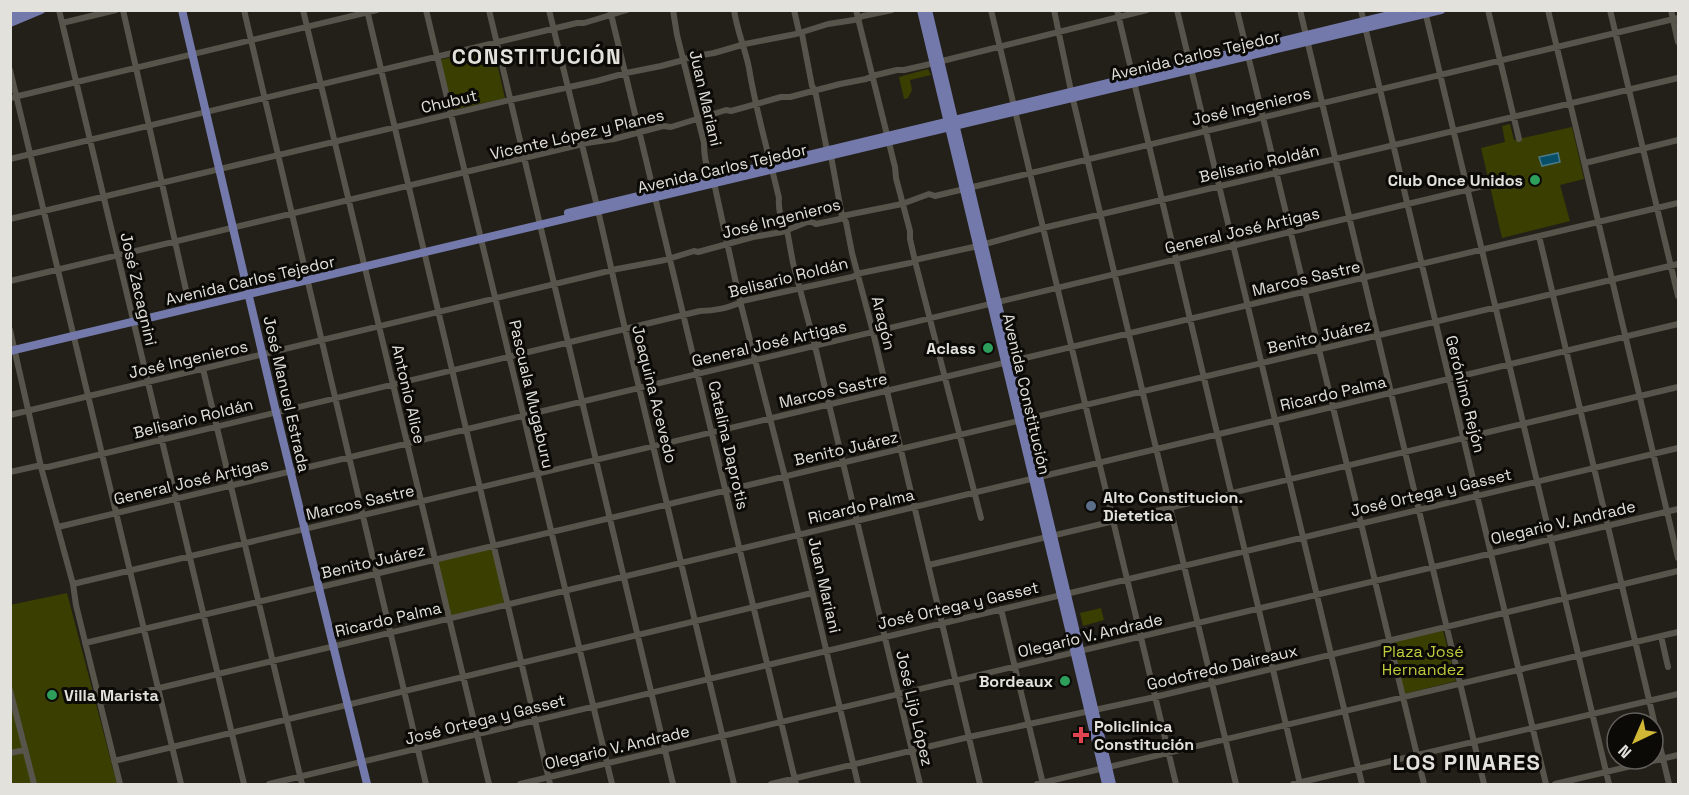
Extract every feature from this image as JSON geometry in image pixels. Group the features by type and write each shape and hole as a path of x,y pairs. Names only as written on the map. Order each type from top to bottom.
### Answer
{"main road":[{"path":"10,16 23,10"},
{"path":"10,23 41,10"},
{"name":"José Manuel Estrada","path":"182,10 276,412 367,784"},
{"name":"Avenida Constitución","path":"921,10 937,62"},
{"name":"Avenida Constitución","path":"927,10 951,124 1092,711 1105,768 1106,784"},
{"name":"Avenida Carlos Tejedor","path":"1365,25 1410,10"},
{"name":"Avenida Carlos Tejedor","path":"13,348 1132,80 1365,25 1441,10"},
{"name":"Avenida Constitución","path":"1105,768 1112,784"}],"street":[{"name":"José Zacagnini","path":"59,10 244,784"},
{"path":"62,23 116,10"},
{"path":"123,10 189,306"},
{"path":"244,10 426,784"},
{"name":"Antonio Alice","path":"303,10 489,784"},
{"path":"14,97 377,10"},
{"name":"Pascuala Mugaburu","path":"426,10 612,784"},
{"path":"489,10 673,784"},
{"name":"Joaquina Acevedo","path":"549,10 734,784"},
{"path":"10,159 627,10"},
{"name":"Juan Mariani","path":"673,10 695,114 698,117 709,172 714,181 735,280 799,534 858,784"},
{"name":"José Lijo López","path":"735,10 735,24 743,45 781,215 787,230 793,263 920,784"},
{"name":"Aragón","path":"794,10 799,32 802,34 812,86 815,90 843,216 887,390 980,784"},
{"name":"Chubut","path":"10,219 796,34 857,14 892,10"},
{"path":"991,10 1176,784"},
{"path":"1054,10 1072,95 1236,784"},
{"name":"Vicente López y Planes","path":"10,281 937,62 1059,32 1118,14 1147,10"},
{"path":"1177,10 1362,784"},
{"path":"1237,10 1424,784"},
{"path":"1300,10 1484,784"},
{"name":"Gerónimo Rejón","path":"1361,10 1546,784"},
{"path":"1488,10 1519,139"},
{"path":"1548,10 1678,558"},
{"path":"1610,10 1657,208 1675,265 1678,296"},
{"path":"1671,10 1676,19 1678,42"},
{"path":"367,12 549,781"},
{"path":"1426,12 1609,784"},
{"name":"Catalina Daprotis","path":"611,13 633,101 632,109 640,132 646,166 656,194 663,235 795,782"},
{"path":"857,14 902,204 908,220 915,261 981,518"},
{"path":"1118,14 1286,725 1297,784 1678,694"},
{"name":"José Ingenieros","path":"10,415 665,260 787,230 810,221 816,224 902,204 929,194 935,196 1676,19"},
{"path":"10,70 14,97 44,211 181,784"},
{"name":"Belisario Roldán","path":"10,472 101,454 682,315 773,296 981,246 1100,214 1678,78"},
{"path":"1585,163 1678,140"},
{"name":"General José Artigas","path":"58,527 1487,185"},
{"name":"Marcos Sastre","path":"73,584 1678,203"},
{"path":"1539,236 1651,711"},
{"name":"Benito Juárez","path":"85,643 1675,265"},
{"name":"Ricardo Palma","path":"101,702 1678,324"},
{"path":"10,330 120,784"},
{"path":"203,369 302,784"},
{"path":"928,565 1678,387"},
{"name":"José Ortega y Gasset","path":"269,784 1678,448"},
{"name":"Olegario V. Andrade","path":"520,784 549,781 607,764 781,722 1678,509"},
{"name":"Godofredo Daireaux","path":"771,784 795,782 969,737 1155,697 1678,571"},
{"path":"114,760 812,593"},
{"path":"1001,609 1041,784 1678,632"},
{"path":"1661,636 1668,667"},
{"path":"11,692 34,784"},
{"path":"10,753 25,750"},
{"path":"1665,766 1670,784"},
{"path":"1556,784 1610,771"}],"green space":[{"path":"493,46 505,98 453,110 440,60"},
{"path":"928,69 931,75 910,80 912,90 908,98 904,99 899,77"},
{"name":"Club Once Unidos","path":"1510,124 1514,140 1572,127 1584,179 1560,185 1570,221 1502,238 1481,148 1505,142 1502,126"},
{"path":"493,546 504,603 449,617 435,560"},
{"name":"Villa Marista","path":"67,593 117,784 11,784 10,605"},
{"path":"1101,608 1104,620 1083,626 1080,613"},
{"name":"Plaza José Hernandez","path":"1442,627 1456,681 1404,694 1391,640"}],"water":[{"path":"1558,153 1560,162 1542,166 1539,157"}],"place":[{"name":"Club Once Unidos","path":"1535,180"},
{"name":"Aclass","path":"988,348"},
{"name":"Alto Constitucion. Dietetica","path":"1091,506"},
{"name":"Bordeaux","path":"1065,681"},
{"name":"Villa Marista","path":"52,695"},
{"name":"Policlinica Constitución","path":"1081,735"}],"district":[{"name":"CONSTITUCIÓN","path":"537,56"},
{"name":"LOS PINARES","path":"1467,762"}]}
